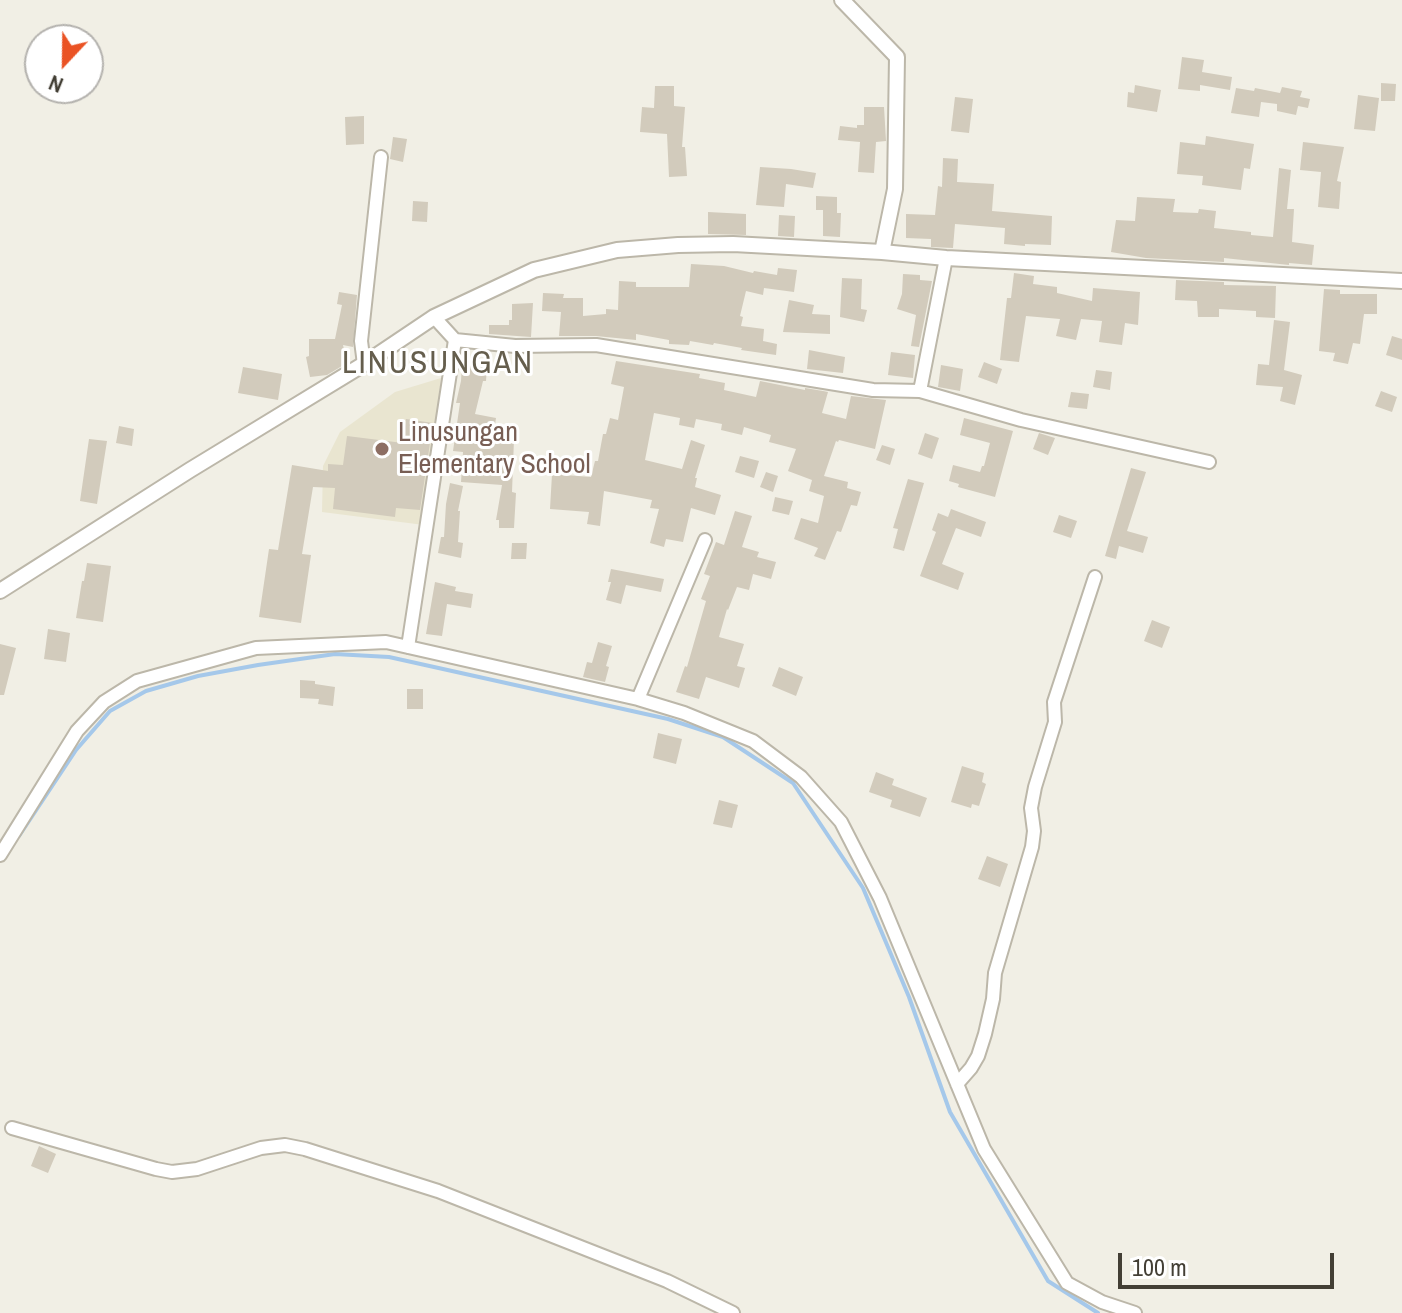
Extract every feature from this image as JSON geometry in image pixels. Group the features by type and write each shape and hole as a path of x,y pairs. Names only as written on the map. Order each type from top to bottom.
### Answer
{"street":[{"path":"842,0 897,57 895,189 882,252"},
{"path":"364,364 361,341 381,157"},
{"path":"0,591 434,317 534,270 617,250 733,244 1402,281"},
{"path":"920,391 946,258"},
{"path":"434,317 455,340 515,346 596,345 873,390 920,391 1021,420 1209,462"},
{"path":"408,647 455,340"},
{"path":"638,699 705,540"},
{"path":"957,1084 978,1056 985,1034 995,973 1032,847 1034,831 1031,808 1055,722 1054,702 1095,577"},
{"path":"0,855 77,731 104,702 137,681 256,648 386,642 638,699 684,713 753,741 801,777 841,822 880,898 984,1149 1067,1283 1102,1302 1135,1313"},
{"path":"12,1128 172,1172 197,1169 261,1148 285,1145 305,1149 438,1191 667,1281 733,1313"}],"shaded area":[{"name":"Linusungan Elementary School","path":"441,378 424,525 322,512 323,466 340,432 395,392"}],"building":[{"path":"1182,57 1204,60 1202,72 1232,77 1230,90 1200,85 1200,91 1178,89"},
{"path":"1381,83 1396,84 1395,101 1381,101"},
{"path":"1135,85 1161,90 1157,112 1127,107 1128,92 1134,93"},
{"path":"655,86 674,86 674,106 685,107 682,147 685,147 687,176 669,177 667,134 640,132 642,107 654,108"},
{"path":"1282,87 1302,91 1300,97 1310,99 1308,108 1298,106 1296,115 1277,111 1277,104 1261,102 1259,117 1231,113 1236,88 1280,93"},
{"path":"1358,95 1379,98 1375,131 1354,129"},
{"path":"955,97 973,99 969,133 951,131"},
{"path":"864,107 884,107 886,141 876,142 874,173 858,172 860,142 838,140 840,126 857,128 857,125 864,125"},
{"path":"364,116 364,144 346,145 345,117"},
{"path":"1206,136 1254,144 1250,169 1244,168 1241,190 1202,185 1203,176 1177,174 1180,142 1205,145"},
{"path":"393,137 407,139 403,162 390,159"},
{"path":"1303,142 1344,147 1337,181 1341,182 1339,209 1318,207 1321,172 1300,170"},
{"path":"943,158 958,159 957,182 994,184 992,211 1052,216 1051,245 1004,244 1005,228 955,224 953,248 931,247 931,239 906,238 906,214 935,215 938,186 942,187"},
{"path":"760,167 816,173 813,188 786,184 784,207 756,205"},
{"path":"1279,168 1291,170 1287,209 1294,209 1292,242 1314,245 1312,265 1224,258 1224,262 1146,258 1111,252 1116,220 1135,221 1137,197 1175,199 1173,212 1216,211 1214,228 1273,237"},
{"path":"816,196 837,197 837,213 841,213 840,237 823,236 823,210 816,210"},
{"path":"413,201 428,202 427,222 412,221"},
{"path":"708,212 746,214 746,235 708,234"},
{"path":"779,215 795,216 794,237 778,236"},
{"path":"691,264 777,275 778,268 797,270 794,292 764,288 763,295 746,291 740,316 743,317 741,326 764,329 763,341 777,344 776,355 714,343 690,341 689,345 669,344 669,340 636,334 636,340 559,336 561,312 542,311 543,293 564,294 563,298 583,298 583,316 606,314 606,309 618,310 619,281 636,282 636,287 689,287"},
{"path":"1014,273 1034,276 1033,284 1057,287 1057,293 1092,301 1093,288 1140,292 1138,325 1125,323 1122,345 1099,342 1102,321 1081,319 1076,340 1056,336 1060,319 1026,316 1019,362 1000,360 1007,298 1011,298"},
{"path":"903,274 920,275 920,280 932,281 919,347 911,346 916,315 897,309"},
{"path":"842,278 862,279 861,309 867,310 864,322 840,317"},
{"path":"1176,280 1276,286 1275,318 1256,317 1256,311 1219,309 1219,317 1198,317 1197,301 1175,300"},
{"path":"1324,289 1340,290 1340,294 1377,294 1377,314 1364,314 1360,344 1353,343 1348,364 1333,361 1335,353 1319,351"},
{"path":"339,292 357,295 353,347 343,345 347,363 327,375 310,377 306,357 309,356 309,339 335,339 342,305 337,304"},
{"path":"789,300 814,305 812,314 830,315 830,334 783,332"},
{"path":"533,303 531,337 489,334 489,325 509,325 512,304"},
{"path":"1274,320 1290,322 1284,370 1302,375 1295,405 1280,401 1283,387 1256,385 1258,364 1269,365"},
{"path":"1392,336 1402,339 1402,360 1386,355"},
{"path":"809,350 845,357 843,373 807,369"},
{"path":"891,352 915,355 913,378 888,375"},
{"path":"616,361 700,374 699,378 725,383 724,390 756,397 760,381 828,392 822,413 846,419 851,396 886,400 875,449 836,441 824,476 848,482 847,488 861,492 857,506 851,505 841,532 837,531 825,560 814,556 818,548 794,539 801,518 818,523 824,496 809,491 812,480 788,471 796,449 769,442 771,435 744,427 742,435 721,430 722,424 696,419 694,428 679,425 680,418 654,413 645,460 682,469 691,440 705,445 695,487 721,495 715,515 691,508 683,542 666,539 664,547 650,543 659,509 650,508 652,500 604,491 600,526 587,524 589,512 550,509 552,474 591,477 610,418 618,420 624,387 611,384"},
{"path":"984,362 1002,369 997,384 978,377"},
{"path":"462,365 487,366 486,381 483,381 475,414 496,418 493,438 514,439 514,528 499,528 499,520 496,520 502,485 461,482 463,452 453,451"},
{"path":"941,365 963,369 960,391 938,387"},
{"path":"243,367 282,374 278,400 238,393"},
{"path":"1096,370 1112,372 1110,390 1093,387"},
{"path":"1381,391 1397,397 1392,412 1375,406"},
{"path":"1071,392 1089,394 1087,409 1068,407"},
{"path":"964,418 1013,431 995,497 958,487 959,484 949,481 953,465 980,472 990,443 960,435"},
{"path":"406,419 433,423 420,510 396,508 395,517 333,509 335,488 313,487 302,554 311,555 301,623 259,617 269,549 278,550 292,465 328,471 328,464 343,465 347,436 403,443"},
{"path":"119,426 134,429 132,446 116,443"},
{"path":"925,433 939,438 932,459 918,454"},
{"path":"1039,433 1055,438 1048,455 1033,449"},
{"path":"89,439 107,441 97,504 80,501"},
{"path":"882,445 895,449 890,465 876,460"},
{"path":"740,456 759,461 754,478 735,472"},
{"path":"1131,468 1146,472 1127,531 1148,537 1143,553 1119,546 1116,559 1105,556"},
{"path":"766,472 778,476 773,492 760,487"},
{"path":"908,479 924,483 904,551 893,548 898,529 893,528"},
{"path":"450,483 463,486 458,511 458,542 463,543 461,558 438,553 441,537 444,537"},
{"path":"775,497 793,501 789,515 772,511"},
{"path":"951,509 986,522 981,537 956,528 942,564 964,573 958,590 920,576 936,532 932,530 938,513 948,517"},
{"path":"735,511 752,516 742,547 759,552 757,557 776,562 771,579 753,574 749,590 737,587 727,609 719,637 744,644 737,666 745,668 739,688 706,677 699,699 676,692 687,667 706,601 701,599 710,576 704,574 716,542 724,545"},
{"path":"1059,515 1077,521 1071,538 1053,532"},
{"path":"512,543 527,543 526,559 511,559"},
{"path":"87,563 111,566 103,622 76,618"},
{"path":"611,569 664,579 661,592 626,585 621,604 606,600"},
{"path":"435,582 456,587 455,591 473,594 471,608 447,604 442,636 426,634"},
{"path":"1152,620 1170,627 1162,648 1144,641"},
{"path":"48,629 70,633 66,662 44,659"},
{"path":"598,642 612,646 605,682 583,677 587,662 592,663"},
{"path":"0,644 16,648 4,695 0,695"},
{"path":"779,667 803,677 796,696 772,686"},
{"path":"300,680 335,687 333,706 318,704 319,699 300,698"},
{"path":"407,689 423,689 423,709 407,709"},
{"path":"658,733 682,739 676,764 653,758"},
{"path":"962,766 984,773 982,782 986,784 979,806 972,804 971,808 951,802"},
{"path":"876,772 894,779 892,785 927,798 920,817 890,807 892,800 869,792"},
{"path":"719,800 738,805 732,828 713,824"},
{"path":"987,856 1008,864 1000,887 978,879"},
{"path":"39,1146 56,1154 48,1173 31,1166"}],"waterway":[{"path":"19,836 76,750 110,711 146,691 198,676 335,654 389,657 668,719 723,737 793,783 863,888 909,997 950,1112 1048,1281 1098,1313"}],"place":[{"name":"Linusungan Elementary School","path":"382,449"}],"district":[{"name":"LINUSUNGAN","path":"438,364"}]}
